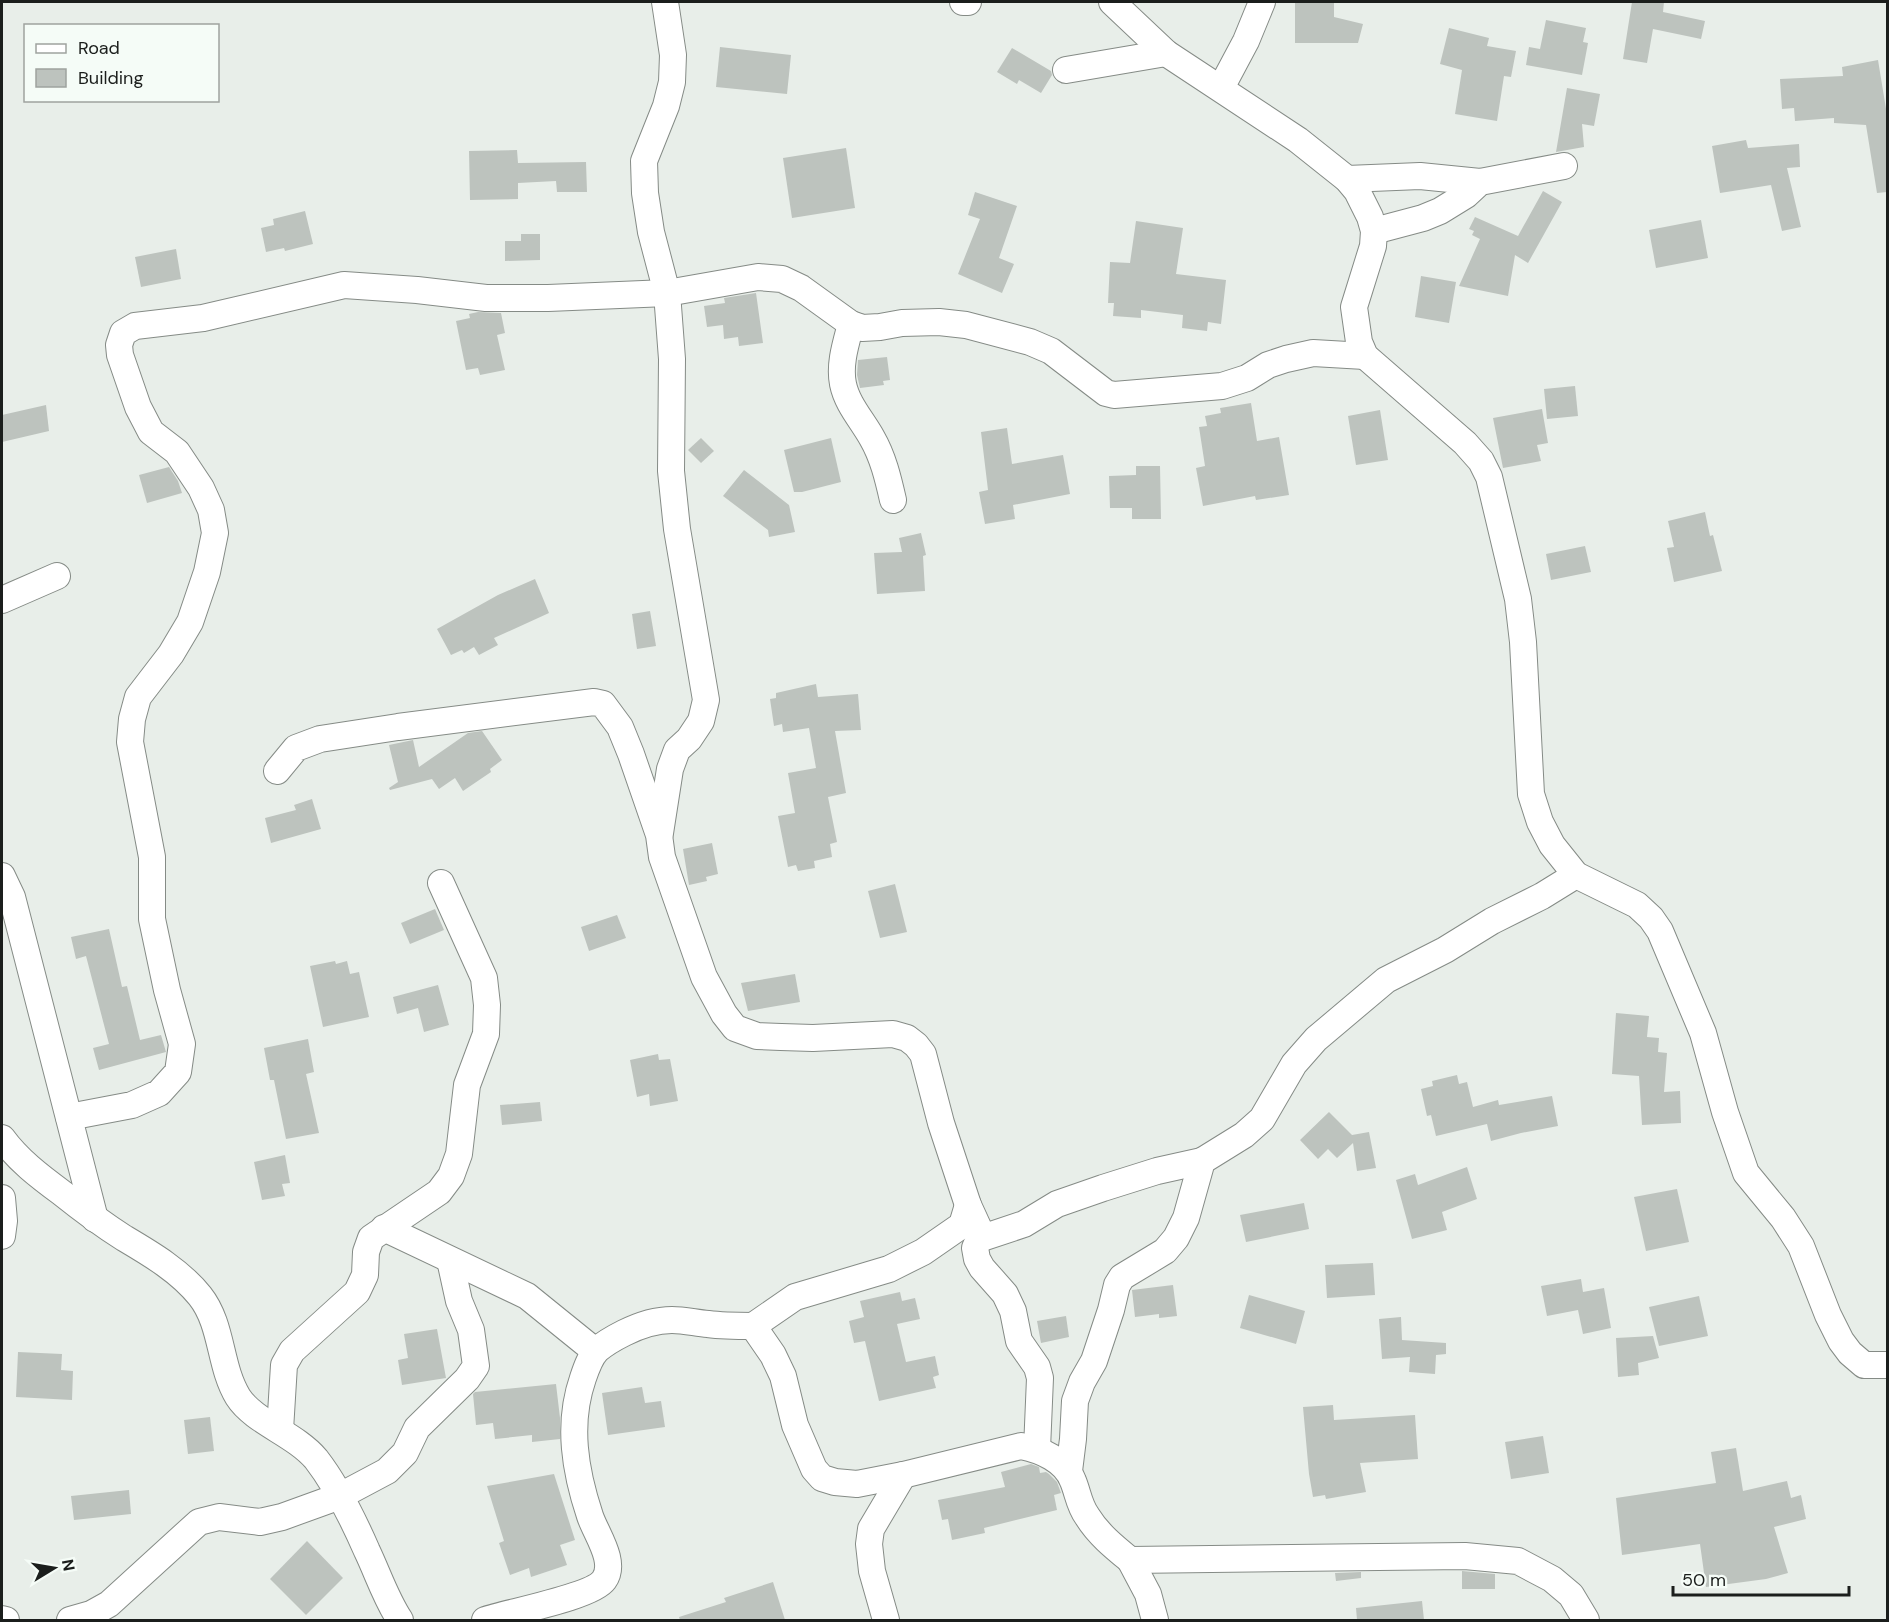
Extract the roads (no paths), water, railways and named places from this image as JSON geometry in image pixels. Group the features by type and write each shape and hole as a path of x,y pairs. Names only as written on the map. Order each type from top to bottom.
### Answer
{"street":[{"path":"659,836 670,769 677,750 689,739 701,721 706,699 677,529 671,471 672,359 667,293 651,232 645,193 644,161 666,106 672,82 673,55 664,2"},
{"path":"1112,2 1166,53 1298,140 1347,179 1357,191 1374,231 1373,246 1354,307 1359,342 1365,356 1465,443 1481,461 1489,477 1518,599 1523,642 1532,794 1540,822 1552,845 1576,875 1637,905 1660,931 1703,1033 1725,1112 1746,1173 1784,1218 1801,1246 1828,1315 1841,1341 1850,1353 1864,1365 1887,1365"},
{"path":"1221,88 1246,41 1263,2"},
{"path":"1066,70 1166,53"},
{"path":"1347,179 1420,176 1480,182 1564,166"},
{"path":"1374,231 1440,211 1466,195 1480,182"},
{"path":"69,1117 132,1105 159,1093 178,1072 182,1044 167,990 152,919 152,857 130,742 132,719 138,697 171,654 190,622 207,572 214,533 211,510 201,488 177,452 151,432 138,407 120,355 119,345 123,333 135,326 203,318 345,285 486,298 606,297 667,293 758,277 782,279 801,288 851,324 862,328 902,323 939,322 966,325 1030,342 1051,351 1106,393 1114,395 1221,386 1247,378 1268,365 1313,353 1365,356"},
{"path":"851,324 844,349 843,385 852,407 873,438 880,453 893,500"},
{"path":"2,600 57,576"},
{"path":"277,771 296,748 320,739 594,702 603,704 620,727 659,836 662,857 704,977 724,1014 735,1028 757,1036 773,1037 813,1038 893,1034 907,1038 923,1054 941,1123 968,1205 979,1228 979,1239 975,1248 977,1259 1005,1294 1013,1311 1019,1341 1037,1367 1040,1378 1037,1443"},
{"path":"979,1239 1024,1224 1058,1204 1103,1188 1157,1171 1202,1161 1244,1135 1262,1119 1294,1064 1316,1039 1386,980 1445,950 1492,921 1542,896 1576,875"},
{"path":"2,876 12,897 95,1219"},
{"path":"280,1430 284,1365 292,1351 357,1292 365,1275 366,1252 371,1238 439,1192 451,1176 459,1154 467,1085 486,1034 487,1005 484,978 441,883"},
{"path":"2,1137 23,1162 95,1219 148,1252 181,1277 200,1296 219,1334 237,1395 244,1406 301,1444 316,1459 340,1496 391,1607 400,1620"},
{"path":"1069,1471 1075,1401 1082,1382 1094,1362 1112,1310 1117,1285 1122,1277 1165,1251 1176,1238 1186,1218 1202,1161"},
{"path":"2,1198 4,1221 2,1236"},
{"path":"485,1620 596,1588 604,1580 609,1570 608,1558 582,1490 573,1434 578,1391 586,1367 596,1351 612,1339 636,1327 671,1320 753,1326 795,1298 889,1269 923,1252 962,1225 968,1205"},
{"path":"384,1228 527,1296 596,1351"},
{"path":"70,1620 91,1614 109,1604 200,1522 219,1517 260,1522 282,1517 340,1496 387,1471 405,1453 417,1428 467,1379 476,1366 471,1330 459,1302 450,1260"},
{"path":"753,1326 773,1355 783,1376 795,1425 814,1469 822,1478 835,1482 857,1484 1037,1443 1074,1416"},
{"path":"1037,1443 1069,1471 1086,1515 1104,1537 1130,1560 1148,1594 1155,1620"},
{"path":"886,1620 872,1571 869,1544 871,1529 903,1475"},
{"path":"1130,1560 1465,1556 1518,1562 1552,1579 1570,1595 1586,1620"},
{"path":"2,1619 6,1620"}]}
